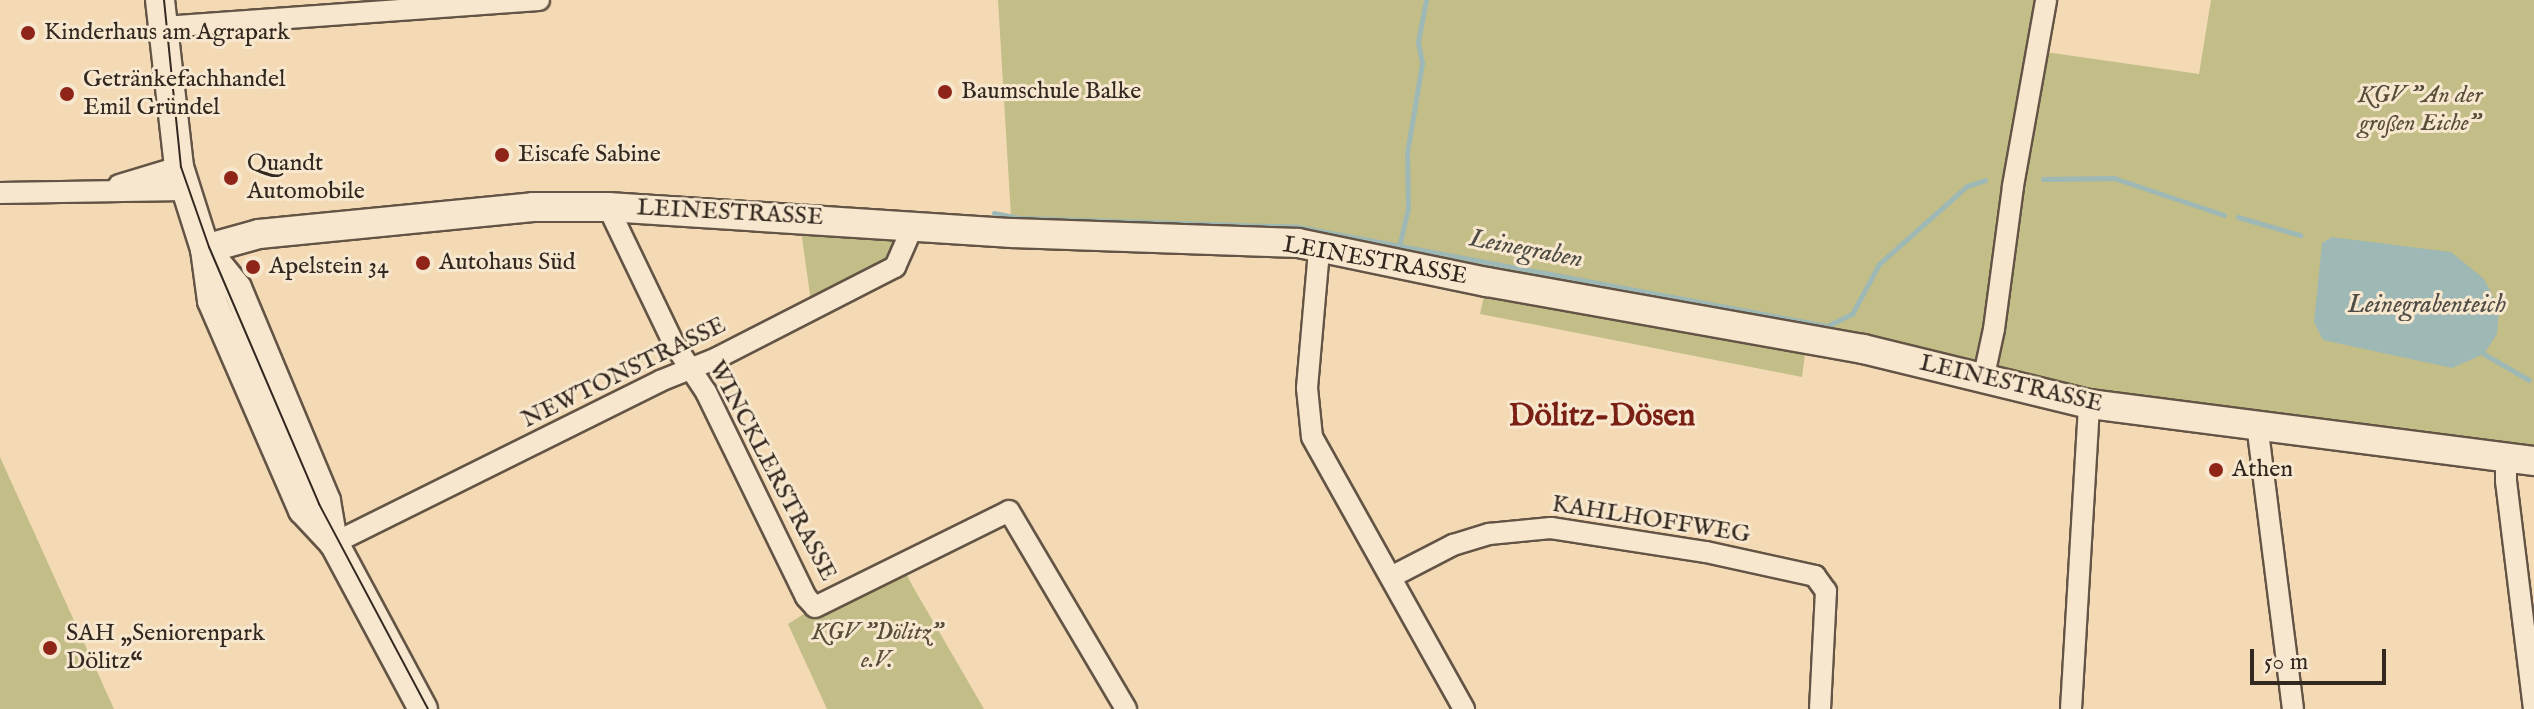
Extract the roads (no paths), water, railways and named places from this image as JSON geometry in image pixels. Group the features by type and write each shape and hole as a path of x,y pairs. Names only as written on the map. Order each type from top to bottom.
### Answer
{"main road":[{"path":"161,14 182,179 205,249 212,301 303,510 334,543 423,709"},
{"name":"LEINESTRASSE","path":"205,249 259,234 533,207 608,207 1324,246 1487,282 1863,349 2089,404 2520,459"}],"street":[{"path":"161,14 539,0"},
{"path":"1983,380 1994,329 2013,186 2046,0"},
{"path":"0,193 101,194 182,179"},
{"name":"WINCKLERSTRASSE","path":"608,207 674,344 706,392 806,597 815,607 1009,511 1126,709"},
{"name":"NEWTONSTRASSE","path":"334,543 895,267 913,226"},
{"path":"1324,246 1318,262 1308,420 1319,454 1464,709"},
{"path":"2071,709 2089,404"},
{"path":"2257,424 2293,709"},
{"path":"2520,459 2506,481 2534,709"},
{"name":"KAHLHOFFWEG","path":"1391,577 1453,545 1489,534 1551,528 1706,552 1815,576 1826,591 1820,709"}],"water":[{"name":"Leinegrabenteich","path":"2332,237 2451,252 2484,279 2499,308 2497,334 2484,354 2452,368 2323,340 2314,322 2322,243"}],"waterway":[{"path":"1399,247 1408,208 1407,153 1422,63 1418,42 1426,0"},
{"name":"Leinegraben","path":"2043,179 2114,178 2224,215"},
{"name":"Leinegraben","path":"994,213 1020,218 1299,227 1827,326 1852,314 1879,264 1967,186 1985,180"},
{"name":"Leinegraben","path":"2238,217 2300,235"},
{"name":"Leinegraben","path":"2484,354 2529,380"}],"tram line":[{"path":"164,0 181,167 209,247 319,504 428,709"}],"place":[{"name":"Kinderhaus am Agrapark","path":"28,33"},
{"name":"Baumschule Balke","path":"945,92"},
{"name":"Getränkefachhandel Emil Gründel","path":"67,94"},
{"name":"Eiscafe Sabine","path":"502,155"},
{"name":"Quandt Automobile","path":"231,178"},
{"name":"Autohaus Süd","path":"423,263"},
{"name":"Apelstein 34","path":"253,267"},
{"name":"Athen","path":"2216,470"},
{"name":"SAH „Seniorenpark Dölitz“","path":"50,648"}],"district":[{"name":"Dölitz-Dösen","path":"1602,417"}],"park label":[{"name":"KGV \"An der großen Eiche\"","path":"2420,110"},
{"name":"KGV \"Dölitz\" e.V.","path":"877,647"}]}
